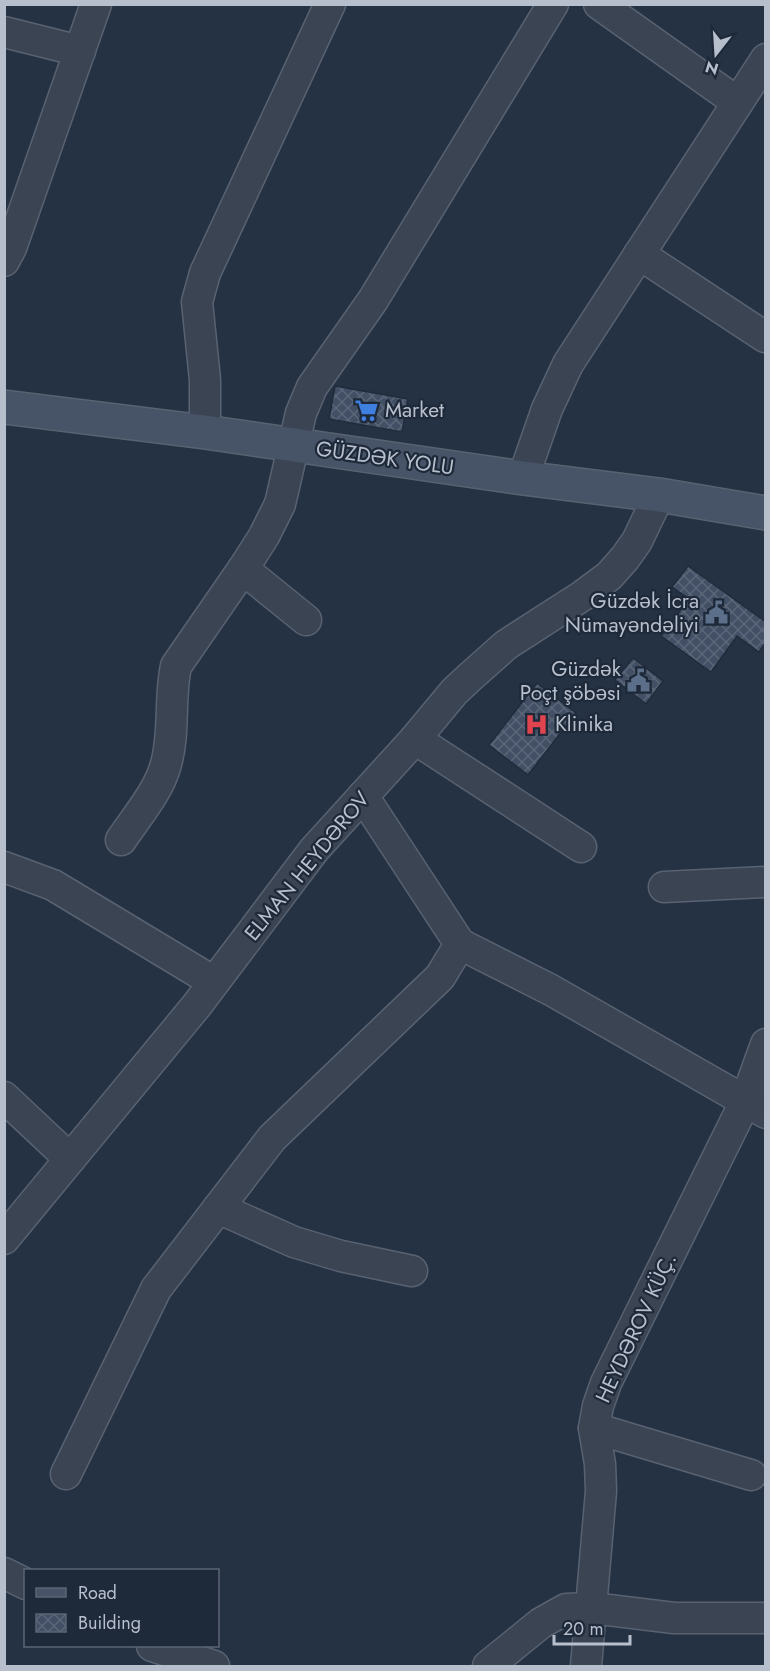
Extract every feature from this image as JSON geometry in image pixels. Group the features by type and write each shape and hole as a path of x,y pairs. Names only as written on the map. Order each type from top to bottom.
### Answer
{"street":[{"path":"4,261 11,248 96,4"},
{"path":"205,432 205,380 197,302 205,273 330,4"},
{"path":"121,840 153,793 166,765 171,742 172,684 176,666 243,569 264,536 280,504 301,413 312,387 372,300 553,4"},
{"path":"599,4 737,102"},
{"path":"4,32 80,51"},
{"path":"523,478 547,409 568,364 765,59"},
{"path":"639,254 765,337"},
{"name":"GÜZDƏK YOLU","path":"4,407 205,432 523,478 659,495 765,513"},
{"name":"ELMAN HEYDƏROV","path":"4,1239 196,1005 314,850 415,739 454,692 506,645 609,576 637,541 659,495"},
{"path":"243,569 306,620"},
{"path":"415,739 581,847"},
{"path":"363,796 460,944 551,990 755,1108"},
{"path":"4,867 53,885 214,982"},
{"path":"664,887 765,882"},
{"path":"66,1474 156,1289 272,1138 440,977 460,944"},
{"name":"HEYDƏROV KÜÇ.","path":"586,1666 601,1491 600,1464 594,1428 598,1406 606,1383 755,1108 765,1044"},
{"path":"4,1097 70,1159"},
{"path":"218,1208 294,1242 341,1256 412,1271"},
{"path":"594,1428 751,1475"},
{"path":"4,1573 24,1583"},
{"path":"488,1666 542,1623 566,1609 591,1608 674,1618 765,1618"},
{"path":"155,1647 214,1666"}],"building":[{"path":"335,386 408,399 402,432 329,419"},
{"path":"688,566 766,622 766,642 759,652 737,636 711,672 661,636 689,599 672,587"},
{"path":"633,658 663,681 646,704 615,680"},
{"path":"537,683 576,713 528,775 489,745"}],"place":[{"name":"Market","path":"367,410"},
{"name":"Güzdək İcra Nümayəndəliyi","path":"717,613"},
{"name":"Güzdək Poçt şöbəsi","path":"639,681"},
{"name":"Klinika","path":"537,724"}]}
